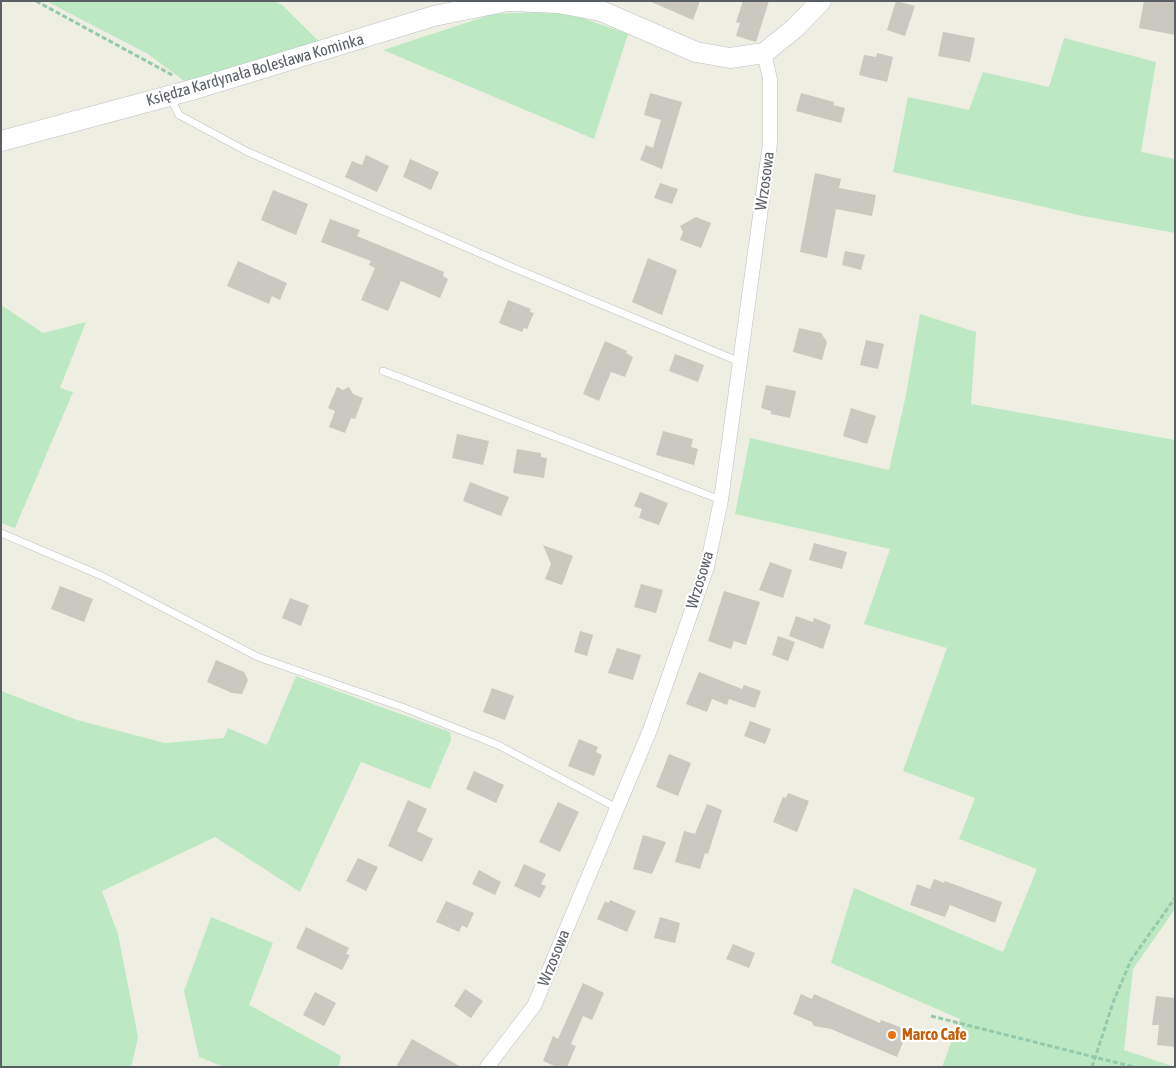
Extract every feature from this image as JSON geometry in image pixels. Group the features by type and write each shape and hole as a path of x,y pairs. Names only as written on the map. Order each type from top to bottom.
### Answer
{"street":[{"name":"Księdza Kardynała Bolesława Kominka","path":"1,141 195,89 434,16 509,1 558,3 601,11 696,52 730,58 764,53"},
{"path":"764,53 795,28 821,1"},
{"name":"Wrzosowa","path":"488,1067 534,1006 650,730 707,567 721,500 770,142 770,79 764,53"}],"lane":[{"path":"170,95 179,115 248,152 509,266 740,362"},
{"path":"383,371 721,500"},
{"path":"1,533 102,576 258,657 402,706 498,745 618,808"}],"path":[{"path":"36,1 134,53 195,89"},
{"path":"1092,1067 1094,1056 1131,960 1175,898"},
{"path":"931,1016 1134,1067"}],"green space":[{"path":"46,1 274,1 282,5 327,49 195,89 148,54"},
{"path":"563,11 628,34 594,139 383,50 493,14"},
{"path":"1064,38 1156,62 1141,152 1175,159 1175,233 1083,216 893,172 908,97 969,110 983,72 1049,87"},
{"path":"1,305 43,333 86,322 60,388 73,392 15,528 1,523"},
{"path":"920,314 976,332 971,404 1175,440 1175,909 1133,969 1124,1050 1175,1067 942,1067 960,1019 831,963 854,888 1003,952 1037,869 959,839 975,798 903,771 947,648 864,624 890,549 735,514 750,438 889,470 906,395"},
{"path":"296,676 450,732 451,740 430,789 361,762 300,892 215,837 102,891 118,934 138,1037 131,1067 1,1067 1,691 77,720 165,743 224,738 228,728 267,745"},
{"path":"211,917 273,943 249,1005 341,1056 339,1067 224,1067 199,1057 184,991"}],"building":[{"path":"649,1 700,1 693,20"},
{"path":"743,1 769,1 756,42 736,36 740,23 736,22"},
{"path":"896,1 915,6 905,36 887,30"},
{"path":"1144,1 1175,1 1175,35 1139,28"},
{"path":"943,32 975,38 970,62 938,56"},
{"path":"877,53 893,57 887,82 859,75 864,55 876,57"},
{"path":"650,93 682,102 662,169 640,160 646,145 653,148 661,120 644,115"},
{"path":"801,93 834,102 833,105 845,108 841,123 796,111"},
{"path":"366,155 389,166 377,192 345,177 352,161 362,165"},
{"path":"410,159 439,172 431,190 403,177"},
{"path":"815,173 841,179 839,188 876,195 872,216 836,209 827,258 800,252"},
{"path":"660,183 678,189 672,204 654,198"},
{"path":"273,190 308,204 296,235 261,220"},
{"path":"696,217 711,223 701,248 680,240 683,232 680,226"},
{"path":"330,219 360,230 357,236 444,272 443,276 448,279 440,298 401,281 388,311 361,300 375,268 369,265 371,261 321,242"},
{"path":"845,251 865,255 861,270 842,265"},
{"path":"648,258 677,270 662,315 632,302"},
{"path":"238,261 287,283 280,300 272,296 269,304 227,286"},
{"path":"508,300 531,309 530,312 534,313 527,329 524,328 522,332 499,323"},
{"path":"799,328 821,333 827,342 822,360 793,352"},
{"path":"866,340 884,344 878,369 860,365"},
{"path":"605,341 627,351 626,353 633,357 625,377 611,372 599,401 583,394"},
{"path":"675,354 704,365 698,382 669,371"},
{"path":"766,385 796,391 790,418 771,414 771,411 761,408"},
{"path":"337,387 343,390 349,387 353,394 363,398 355,419 351,418 345,433 329,427 335,411 328,408"},
{"path":"851,408 876,416 867,444 843,436"},
{"path":"663,431 693,439 691,447 698,449 694,465 656,455"},
{"path":"457,434 489,441 483,465 452,458"},
{"path":"517,449 541,453 541,457 547,458 544,478 513,473"},
{"path":"470,482 509,497 501,516 463,501"},
{"path":"640,492 668,503 659,525 639,518 642,509 634,506"},
{"path":"814,543 847,552 842,569 809,560"},
{"path":"543,545 573,556 562,585 545,579 551,564"},
{"path":"770,562 792,570 783,598 759,590"},
{"path":"641,584 663,590 656,613 634,607"},
{"path":"60,586 93,599 84,622 51,609"},
{"path":"724,591 760,602 746,645 734,641 731,649 708,641"},
{"path":"290,598 309,605 301,626 282,618"},
{"path":"796,616 813,622 814,618 831,625 823,649 789,636"},
{"path":"580,631 593,635 587,656 574,652"},
{"path":"778,636 795,642 788,661 772,655"},
{"path":"617,648 641,655 633,680 608,673"},
{"path":"216,660 244,672 248,680 242,694 232,693 207,682"},
{"path":"699,672 742,689 744,685 761,691 755,708 729,699 727,705 712,699 707,712 686,704"},
{"path":"492,688 514,696 505,720 483,712"},
{"path":"750,721 771,729 765,744 744,736"},
{"path":"579,739 598,747 596,752 602,755 594,776 568,766"},
{"path":"669,754 691,763 678,796 656,787"},
{"path":"474,771 504,785 496,803 466,789"},
{"path":"788,793 809,801 797,832 773,822 783,797 786,798"},
{"path":"408,800 427,809 417,831 433,839 422,862 388,846"},
{"path":"558,802 579,812 560,852 539,842"},
{"path":"707,804 722,810 708,854 705,853 700,869 675,862 684,831 695,834"},
{"path":"643,835 666,842 652,874 633,869"},
{"path":"358,858 378,867 366,891 346,881"},
{"path":"524,864 546,874 541,884 546,886 540,898 514,886"},
{"path":"479,870 501,882 495,895 472,884"},
{"path":"934,879 944,883 945,881 1002,902 995,923 950,905 945,917 910,905 917,884 930,889"},
{"path":"610,900 636,911 627,932 597,919 605,901 609,903"},
{"path":"446,901 474,913 467,928 462,925 459,932 436,922"},
{"path":"660,917 680,923 675,943 654,938"},
{"path":"306,927 349,948 346,954 350,955 342,970 296,948"},
{"path":"733,944 755,953 749,968 726,959"},
{"path":"583,983 604,993 592,1020 583,1016 571,1044 576,1046 567,1067 557,1067 543,1061 553,1036 558,1039"},
{"path":"465,989 483,1001 471,1018 454,1006"},
{"path":"315,992 336,1003 324,1026 303,1015"},
{"path":"801,994 812,999 814,994 880,1023 881,1020 908,1030 897,1057 831,1029 814,1026 812,1022 793,1014"},
{"path":"1156,996 1175,998 1175,1047 1157,1045 1159,1025 1152,1025"},
{"path":"412,1039 461,1067 396,1067"}],"place":[{"name":"Marco Cafe","path":"892,1035"}]}
